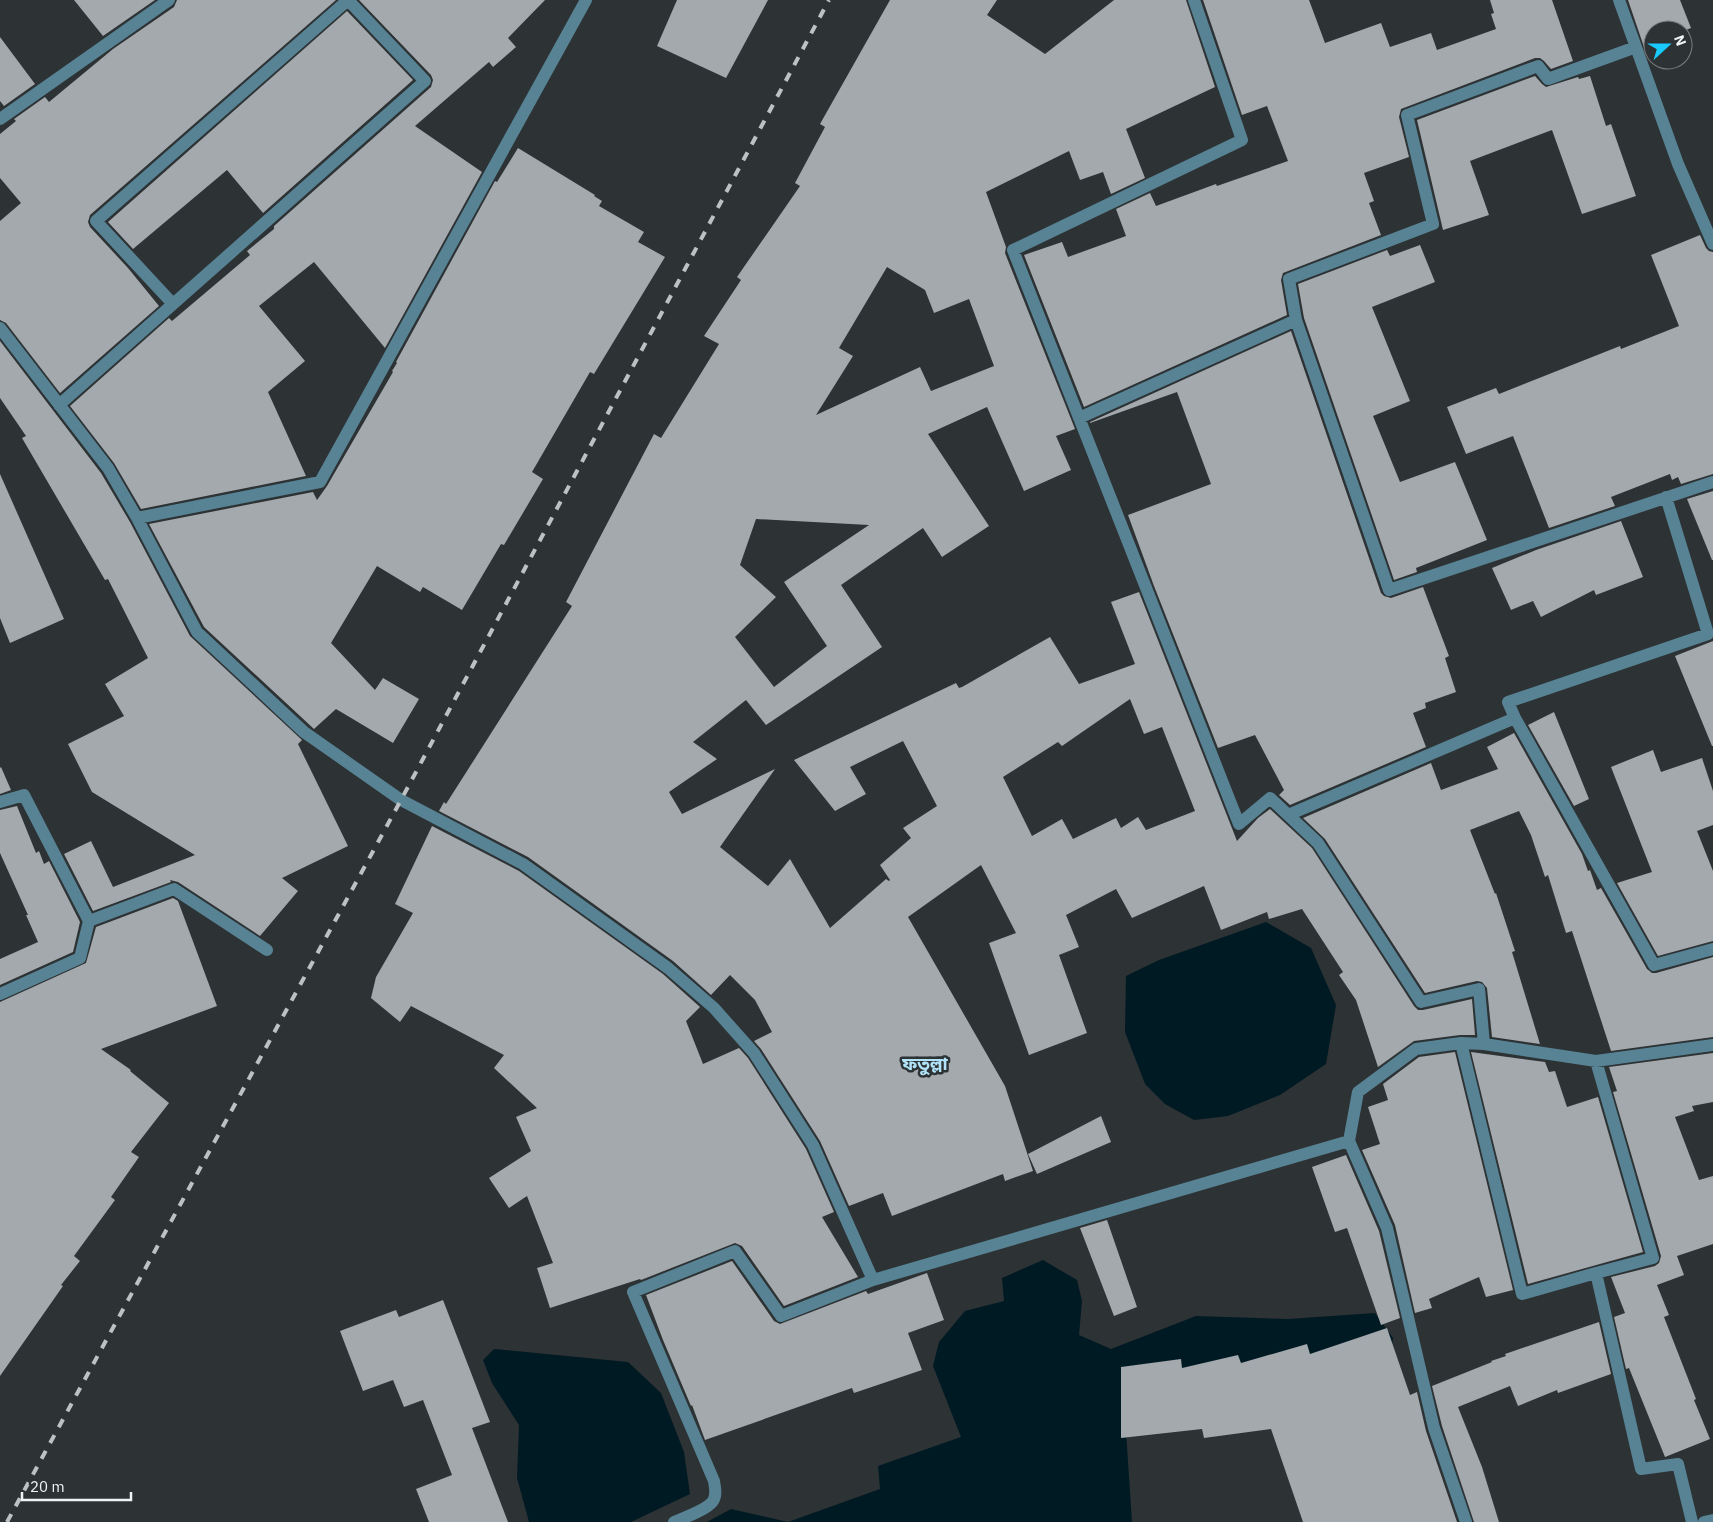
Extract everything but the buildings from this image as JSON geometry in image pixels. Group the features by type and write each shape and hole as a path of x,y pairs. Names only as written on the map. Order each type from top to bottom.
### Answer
{"street":[{"path":"0,119 169,0"},
{"path":"59,405 425,81 348,0 96,221 173,304"},
{"path":"137,518 320,482 586,0"},
{"path":"1194,0 1242,140 1013,250 1239,824 1270,798 1318,843 1421,1002 1479,989 1484,1044"},
{"path":"1620,0 1678,164 1713,244"},
{"path":"1636,47 1548,79 1538,66 1407,115 1432,224 1289,279 1296,320 1389,590 1713,482"},
{"path":"1080,418 1296,320"},
{"path":"0,328 108,468 137,518 197,632 304,732 401,800 523,864 668,968 714,1008 754,1053 813,1145 873,1280"},
{"path":"1666,497 1708,634 1508,702 1654,965 1713,949"},
{"path":"1288,815 1516,718"},
{"path":"0,802 24,795 89,921 80,958 0,994"},
{"path":"89,921 174,889 267,950"},
{"path":"1461,1043 1522,1294 1653,1258 1596,1061"},
{"path":"1466,1522 1434,1428 1387,1228 1349,1141 1358,1092 1416,1048 1461,1043 1484,1044 1596,1061 1713,1045"},
{"path":"674,1522 703,1509 713,1502 716,1494 714,1481 633,1292 734,1251 781,1316 873,1280 1349,1141"},
{"path":"1596,1273 1641,1469 1678,1464 1692,1522"},
{"path":"1704,1522 1713,1520"}],"water":[{"path":"1266,922 1311,948 1336,1005 1326,1064 1280,1095 1228,1116 1194,1120 1165,1104 1145,1084 1125,1032 1126,976 1159,960"},
{"path":"1043,1260 1077,1280 1082,1301 1079,1335 1111,1349 1196,1316 1288,1319 1375,1313 1393,1338 1389,1363 1125,1416 1132,1522 788,1522 880,1489 878,1466 961,1437 933,1366 939,1342 965,1311 1004,1301 1002,1278"},
{"path":"494,1349 628,1362 661,1393 684,1452 690,1494 631,1522 529,1522 517,1478 519,1425 492,1383 483,1360"},
{"path":"731,1509 788,1522 707,1522"}],"railway":[{"path":"7,1522 401,800 829,0"}],"district":[{"name":"ফতুল্লা","path":"925,1064"}]}
